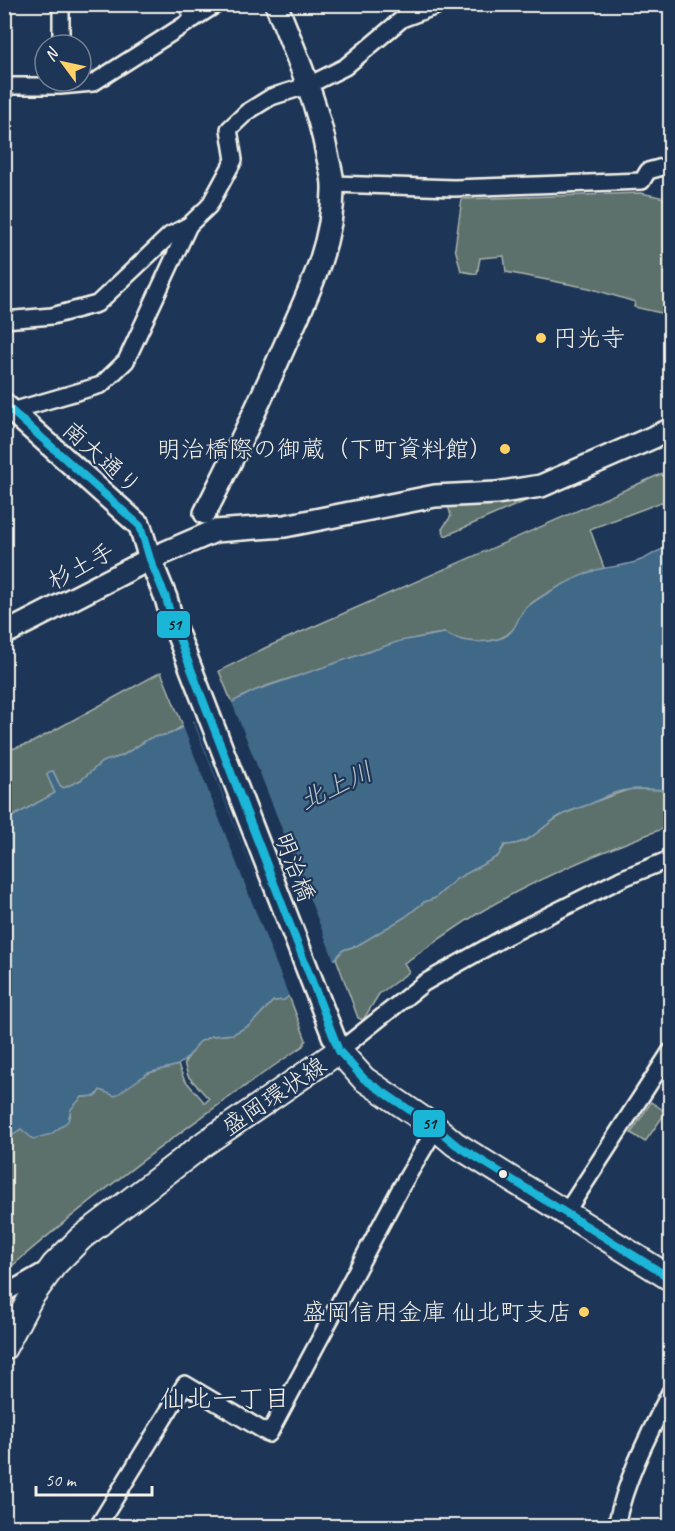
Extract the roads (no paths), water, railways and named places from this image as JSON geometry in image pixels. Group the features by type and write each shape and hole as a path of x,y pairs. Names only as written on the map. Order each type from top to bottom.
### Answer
{"main road":[{"name":"盛岡環状線","path":"4,1348 32,1297 54,1264 81,1238 336,1042 364,1079 436,1128 454,1144 670,1278"}],"street":[{"path":"61,4 61,33"},
{"path":"186,4 194,19"},
{"path":"93,83 218,4"},
{"path":"178,547 196,528 205,513 280,357 323,254 331,222 333,184 322,130 309,85 276,4"},
{"path":"4,320 52,316 97,304 170,235 189,225 209,206 234,160 229,129 247,112 271,98 309,85 345,68 402,19 442,4"},
{"path":"4,86 33,85"},
{"path":"333,184 454,188 642,181 648,171 670,165"},
{"path":"8,408 101,385 126,361 189,225"},
{"name":"南大通り","path":"8,408 140,526 172,620"},
{"name":"杉土手","path":"4,634 150,559 216,531 285,526 435,496 496,493 542,486 670,430"},
{"path":"205,513 213,524 231,530"},
{"name":"明治橋","path":"172,620 336,1042"},
{"path":"336,1042 424,983 507,936 623,878 670,859"},
{"path":"565,1214 670,1052"},
{"path":"98,1527 185,1384 269,1434 400,1189 436,1128"},
{"path":"4,1294 54,1264"},
{"path":"616,1527 622,1497 643,1446 670,1392"}],"water":[{"name":"北上川","path":"670,547 670,790 633,789 611,794 560,816 527,839 504,845 498,856 456,879 435,898 424,902 405,917 358,945 343,950 284,1000 273,1001 250,1025 233,1034 211,1036 199,1042 187,1058 178,1065 148,1073 115,1096 100,1090 96,1096 82,1097 71,1109 68,1121 51,1134 33,1139 21,1129 5,1146 5,821 55,793 47,775 49,772 53,771 60,786 64,788 81,780 102,762 122,756 150,738 170,734 254,691 400,641 445,633 451,637 474,642 504,637 512,631 526,608 564,584 596,570 636,562"}],"place":[{"name":"円光寺","path":"541,338"},
{"name":"明治橋際の御蔵（下町資料館）","path":"505,449"},
{"name":"盛岡信用金庫 仙北町支店","path":"584,1312"}],"district":[{"name":"仙北一丁目","path":"225,1398"}]}
